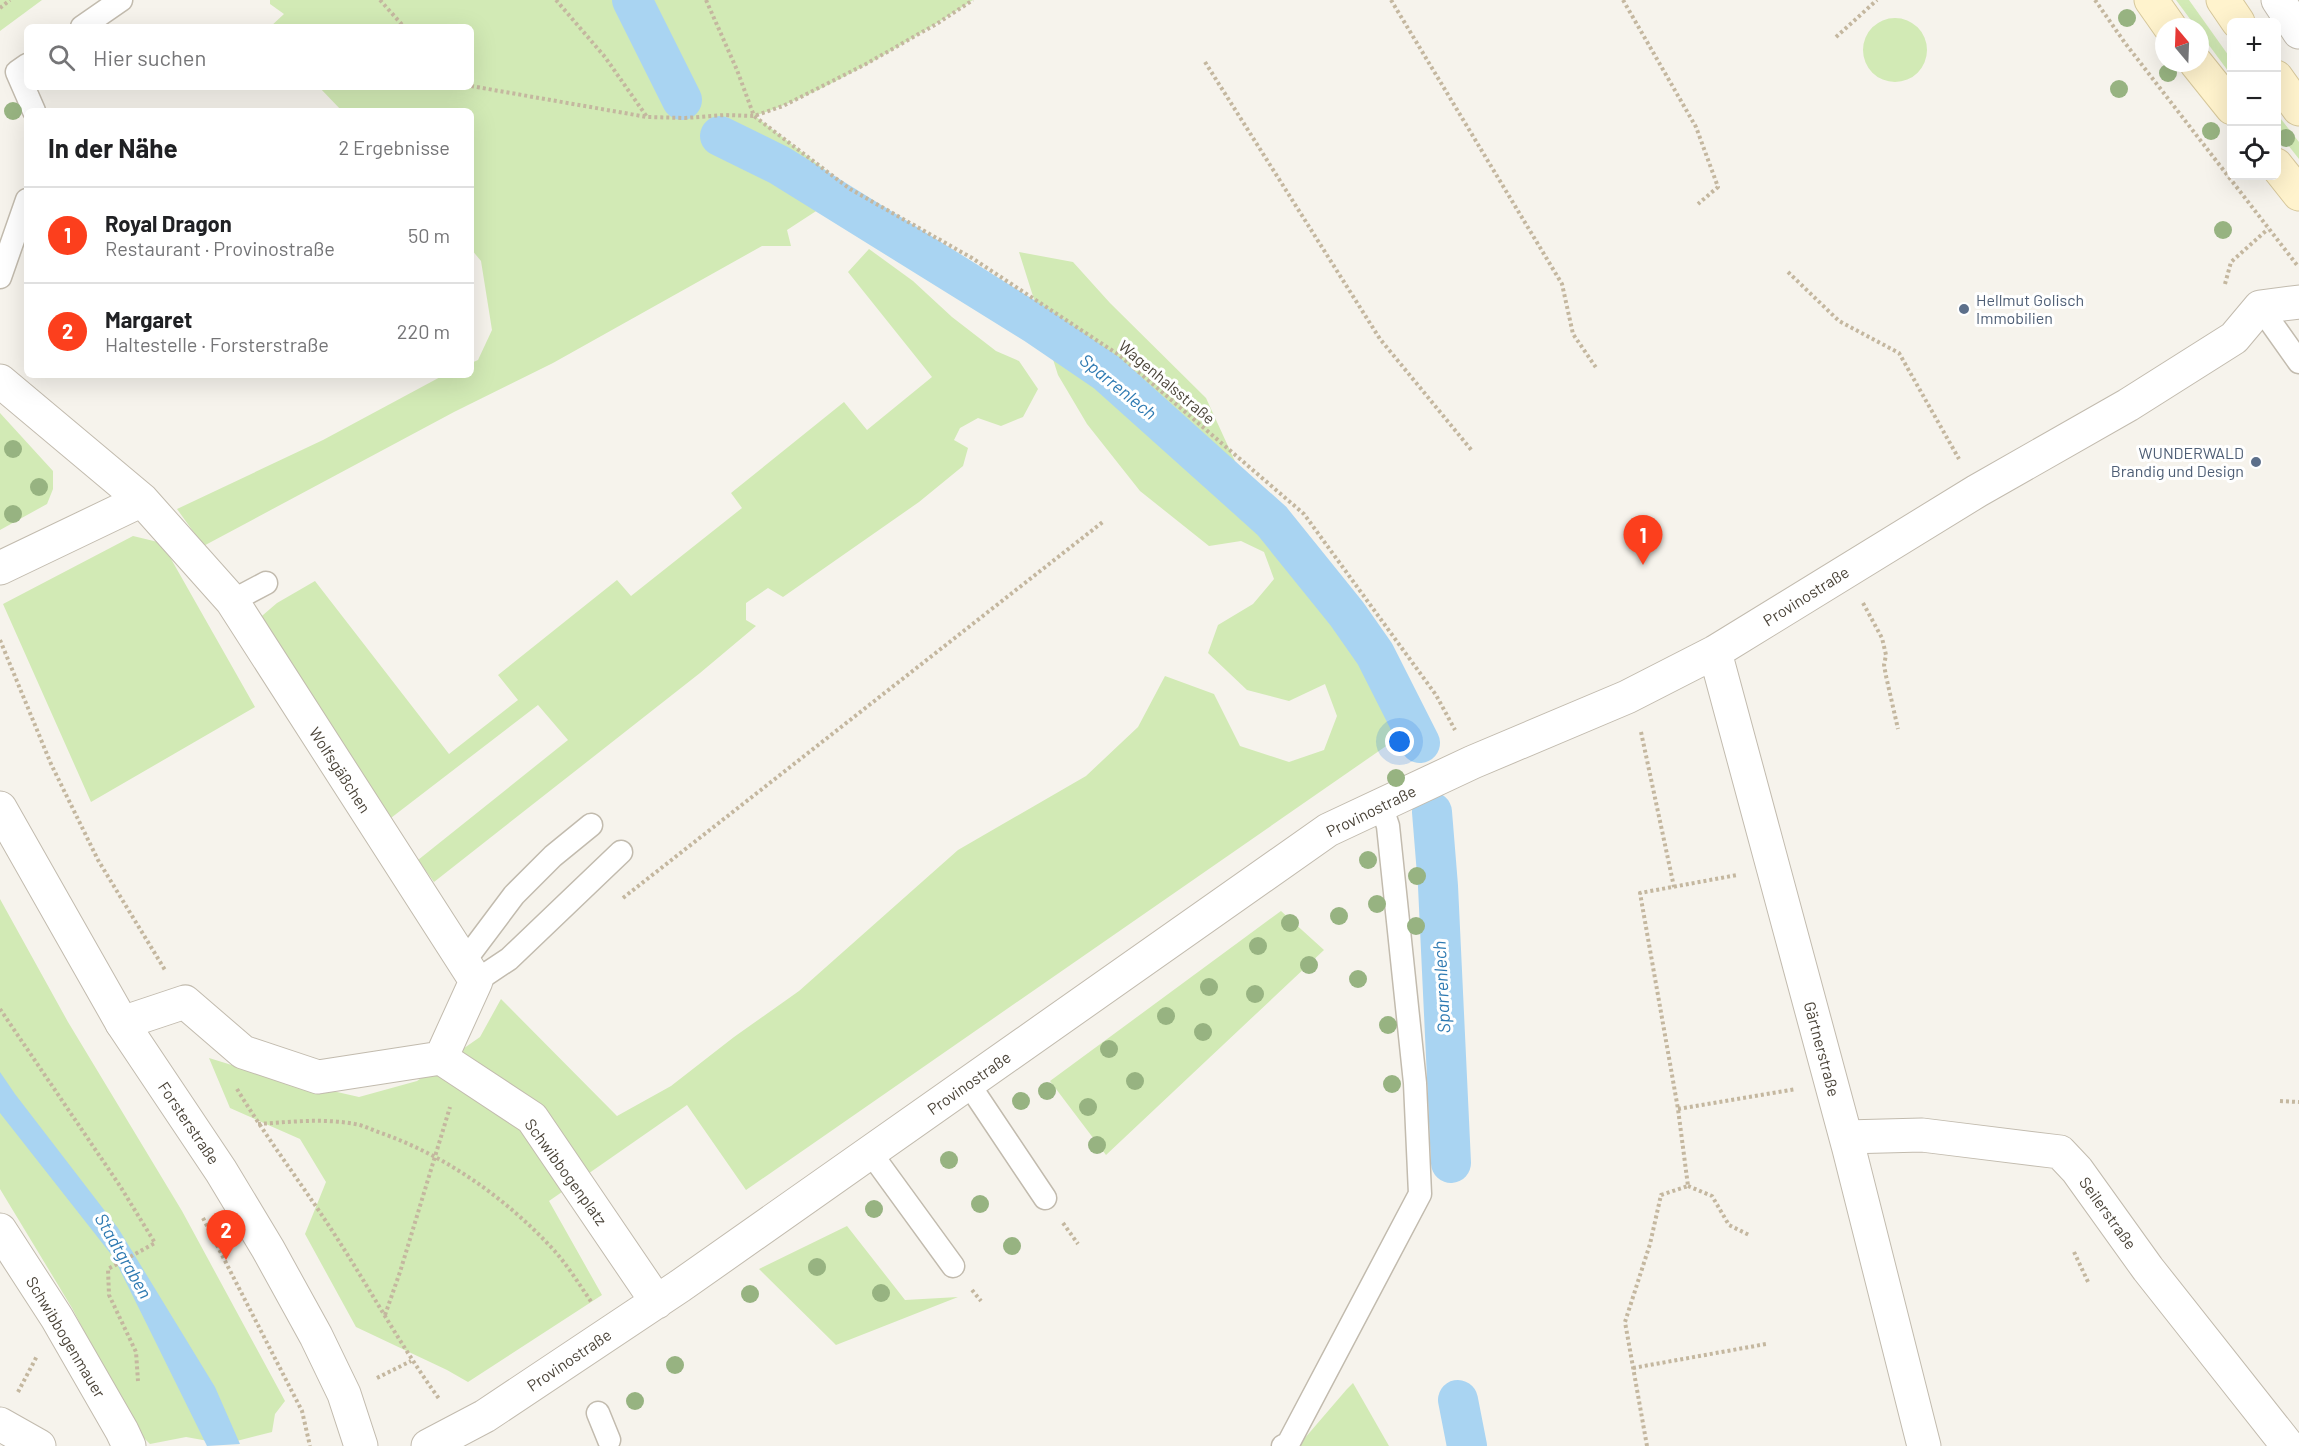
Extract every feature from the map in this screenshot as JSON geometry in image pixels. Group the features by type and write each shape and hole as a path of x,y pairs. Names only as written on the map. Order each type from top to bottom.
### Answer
{"main road":[{"path":"2151,0 2164,18"},
{"path":"2223,0 2235,18"},
{"path":"2203,72 2227,102"},
{"path":"2281,83 2299,109"},
{"path":"2281,170 2299,194"}],"street":[{"path":"2278,0 2299,32"},
{"path":"2260,307 2299,302"},
{"name":"Provinostraße","path":"428,1446 485,1416 657,1302 1328,830 1461,767 1627,697 1715,652 1977,491 2136,400 2234,338 2260,307"},
{"name":"Wolfsgäßchen","path":"0,381 142,500 232,601 470,972"},
{"path":"0,568 142,500"},
{"name":"Gärtnerstraße","path":"1715,652 1846,1137 1924,1446"},
{"name":"Forsterstraße","path":"0,808 123,1023 221,1171 268,1248 316,1336 344,1394 362,1446"},
{"path":"123,1023 185,1002 243,1052 318,1077 451,1064 470,972"},
{"name":"Schwibbogenplatz","path":"451,1064 532,1118 657,1302"},
{"name":"Seilerstraße","path":"1846,1137 1922,1135 2060,1152 2077,1170 2148,1269 2288,1446"},
{"name":"Schwibbogenmauer","path":"0,1230 57,1318 125,1439"},
{"path":"0,1424 39,1446"}],"lane":[{"path":"86,24 121,0"},
{"path":"24,67 16,72 24,89"},
{"path":"24,90 33,108"},
{"path":"0,277 24,209"},
{"path":"2260,307 2299,362"},
{"path":"232,601 266,583"},
{"path":"1283,1446 1288,1444 1420,1194 1415,1083 1388,826 1395,798"},
{"path":"470,972 514,895 553,856 591,825"},
{"path":"470,972 509,959 621,852"},
{"path":"968,1083 1045,1198"},
{"path":"870,1152 953,1266"},
{"path":"598,1413 609,1440"}],"path":[{"path":"0,8 10,0"},
{"path":"380,0 401,24"},
{"path":"556,0 605,57 647,117"},
{"path":"706,0 737,70 754,116"},
{"path":"474,87 647,117 754,116 783,106 866,64 974,0"},
{"path":"1391,0 1562,284 1573,334 1597,369"},
{"path":"1623,0 1696,127 1718,187 1698,204"},
{"path":"1836,37 1877,0"},
{"path":"2095,0 2125,44 2299,268"},
{"path":"1205,62 1380,339 1473,452"},
{"name":"Wagenhalsstraße","path":"754,116 850,189 972,258 1119,355 1304,514 1436,695 1461,767"},
{"path":"2225,284 2230,262 2268,229"},
{"path":"1788,272 1839,321 1899,353 1977,491"},
{"path":"616,904 1104,521"},
{"path":"1837,577 1864,605 1882,638 1886,655 1884,665 1898,729"},
{"path":"1642,735 1674,887"},
{"path":"1688,1186 1678,1109 1640,894 1773,868"},
{"path":"0,1009 120,1186 155,1243 108,1269 109,1295 136,1352 139,1408 125,1439"},
{"path":"385,1315 435,1157 451,1064"},
{"path":"1678,1109 1831,1083"},
{"path":"2280,1101 2299,1102"},
{"path":"258,1124 306,1120 356,1124 402,1140 435,1157 468,1177 513,1210 553,1249 593,1304"},
{"path":"1647,1446 1625,1322 1650,1244 1660,1195 1688,1186 1712,1196 1729,1226 1749,1235"},
{"path":"2074,1252 2089,1284"},
{"path":"0,1424 57,1318"},
{"path":"1633,1368 1766,1344"}],"green space":[{"path":"0,0 42,0 0,31"},
{"path":"270,0 973,0 895,49 839,79 783,106 755,116 850,189 787,230 791,246 762,246 553,363 454,412 196,550 200,541 177,509 323,440 438,378 474,378 474,362 478,360 492,330 481,261 474,253 474,108 339,108 322,90 474,90 474,24 273,24 284,14 270,4"},
{"path":"2176,0 2189,0 2202,18 2189,18"},
{"path":"1889,18 1901,18 1918,27 1925,38 1927,50 1925,62 1918,73 1901,82 1889,82 1877,77 1868,68 1863,56 1863,44 1868,32 1877,23"},
{"path":"2209,28 2227,53 2227,70 2209,45"},
{"path":"2281,119 2299,142 2299,159 2281,136"},
{"path":"869,249 913,281 952,317 996,351 1019,361 1038,389 1023,417 1001,426 978,418 960,428 954,440 968,448 963,466 919,502 783,597 768,588 746,603 746,620 756,626 700,673 434,882 418,860 568,740 538,705 387,821 256,621 277,603 315,581 449,754 518,700 498,675 617,580 631,596 742,508 731,493 844,402 867,430 932,377 848,272"},
{"path":"1019,252 1073,262 1110,303 1206,398 1244,481 1385,675 1402,735 746,1190 687,1105 549,1201 602,1295 468,1382 356,1327 305,1234 326,1182 300,1139 230,1108 209,1058 267,1076 359,1097 417,1081 480,1037 501,999 617,1116 671,1086 734,1037 799,991 958,850 1086,776 1138,727 1165,676 1214,694 1240,746 1289,762 1324,750 1337,716 1325,684 1289,701 1247,690 1208,653 1218,625 1253,604 1274,579 1264,552 1241,541 1209,546 1140,491 1087,424 1058,375"},
{"path":"0,413 53,471 53,489 47,504 0,530"},
{"path":"133,536 162,543 255,707 91,802 3,604"},
{"path":"0,899 68,1022 182,1211 285,1401 275,1414 272,1432 225,1444 186,1437 150,1444 135,1429 72,1308 0,1189"},
{"path":"1281,911 1324,950 1106,1155 1050,1081"},
{"path":"847,1226 905,1300 958,1297 836,1345 759,1269"},
{"path":"1353,1383 1389,1446 1298,1446 1347,1389"}],"water":[{"name":"Stadtgraben","path":"0,1072 118,1228 215,1387 240,1444 207,1446 114,1258 0,1113"}],"waterway":[{"name":"Sparrenlech","path":"632,0 682,100"},
{"name":"Sparrenlech","path":"720,136 779,165 1035,324 1107,373 1272,521 1347,614 1375,654 1420,743"},
{"name":"Sparrenlech","path":"1432,812 1438,886 1451,1163"},
{"name":"Sparrenlech","path":"1458,1400 1467,1446"}],"place":[{"name":"Hellmut Golisch Immobilien","path":"1964,309"},
{"name":"WUNDERWALD Brandig und Design","path":"2256,462"},
{"name":"Royal Dragon","path":"1643,565"},
{"name":"Margaret","path":"226,1260"}]}
